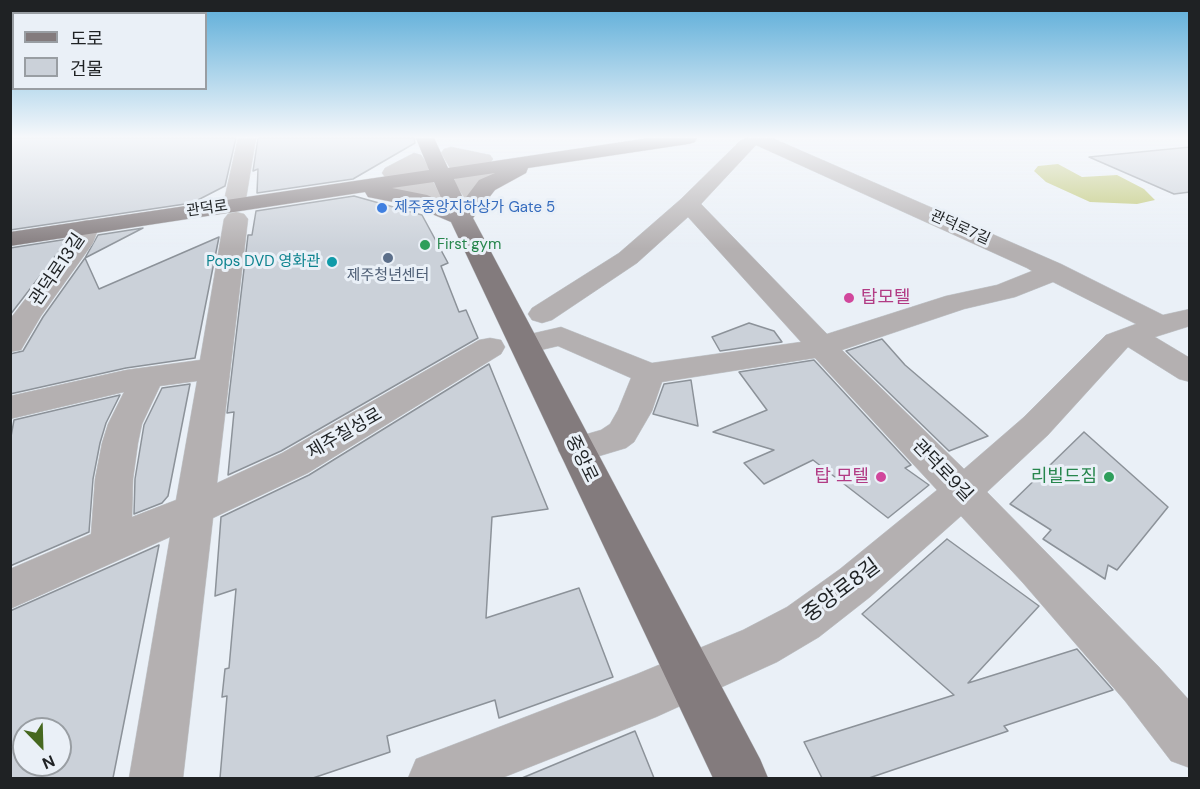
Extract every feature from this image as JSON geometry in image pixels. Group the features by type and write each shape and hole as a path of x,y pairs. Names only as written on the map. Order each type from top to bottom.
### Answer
{"main road":[{"path":"345,189 376,175"},
{"name":"관덕로","path":"10,239 87,227 235,212 345,189 387,175"},
{"name":"중앙로","path":"436,175 461,218 741,778"},
{"path":"345,189 406,197 461,218 487,185 509,175"}],"street":[{"path":"156,778 241,175"},
{"name":"제주칠성로","path":"10,590 224,497 304,458 519,335 627,258 689,204 718,175"},
{"name":"관덕로7길","path":"831,175 1052,270 1160,326 1190,372"},
{"name":"관덕로9길","path":"689,204 1127,668 1190,742"},
{"name":"관덕로13길","path":"10,343 27,315 81,243 87,227"},
{"path":"519,335 561,336 649,374 766,357 821,346 956,302 1005,291 1048,274 1052,270"},
{"name":"중앙로8길","path":"435,778 760,646 803,622 855,584 1036,426 1117,341 1160,326"},
{"path":"10,408 126,381 214,368"},
{"path":"576,450 613,439 622,433 636,411 649,374"},
{"path":"114,543 111,531 114,479 120,443 125,424 147,379"}],"green space":[{"path":"1038,175 1078,175 1082,177 1117,175 1144,189 1155,200 1137,204 1090,202 1046,182"}],"building":[{"path":"10,175 228,175 225,186 192,203 10,230"},
{"path":"258,175 360,175 353,179 257,193"},
{"path":"1130,175 1190,175 1190,192 1174,194"},
{"path":"354,196 422,215 448,263 441,266 459,312 466,310 478,338 281,451 228,475 234,412 227,413 248,235 252,235 256,211"},
{"path":"143,228 85,258 98,235"},
{"path":"219,237 195,358 126,368 10,394 10,354 23,351 43,317 85,258 99,289"},
{"path":"68,239 67,241 10,315 10,248"},
{"path":"749,323 774,331 782,342 720,351 712,337"},
{"path":"882,339 905,365 988,436 949,451 846,351"},
{"path":"814,360 911,465 905,468 929,485 888,518 813,460 764,484 744,463 774,450 713,432 767,410 739,372"},
{"path":"489,364 548,509 492,517 486,618 579,588 613,677 499,718 495,700 387,736 390,752 313,778 220,778 227,696 222,697 225,669 229,668 236,589 215,596 221,517 309,475"},
{"path":"691,380 698,426 653,414 664,384"},
{"path":"190,384 168,496 162,503 134,514 135,479 144,425 162,388"},
{"path":"120,395 106,423 100,443 93,479 89,532 10,566 10,442 14,420"},
{"path":"1084,432 1168,507 1117,570 1108,565 1105,579 1043,539 1051,530 1010,504"},
{"path":"947,539 1039,606 968,683 1077,649 1113,690 1004,726 1008,731 869,778 822,778 804,742 954,695 862,614"},
{"path":"159,545 113,778 10,778 10,611"},
{"path":"635,731 654,778 522,778"}],"place":[{"name":"제주중앙지하상가 Gate 5","path":"382,208"},
{"name":"First gym","path":"425,245"},
{"name":"제주청년센터","path":"388,258"},
{"name":"Pops DVD 영화관","path":"332,262"},
{"name":"탑모텔","path":"849,298"},
{"name":"탑 모텔","path":"881,477"},
{"name":"리빌드짐","path":"1109,477"}]}
